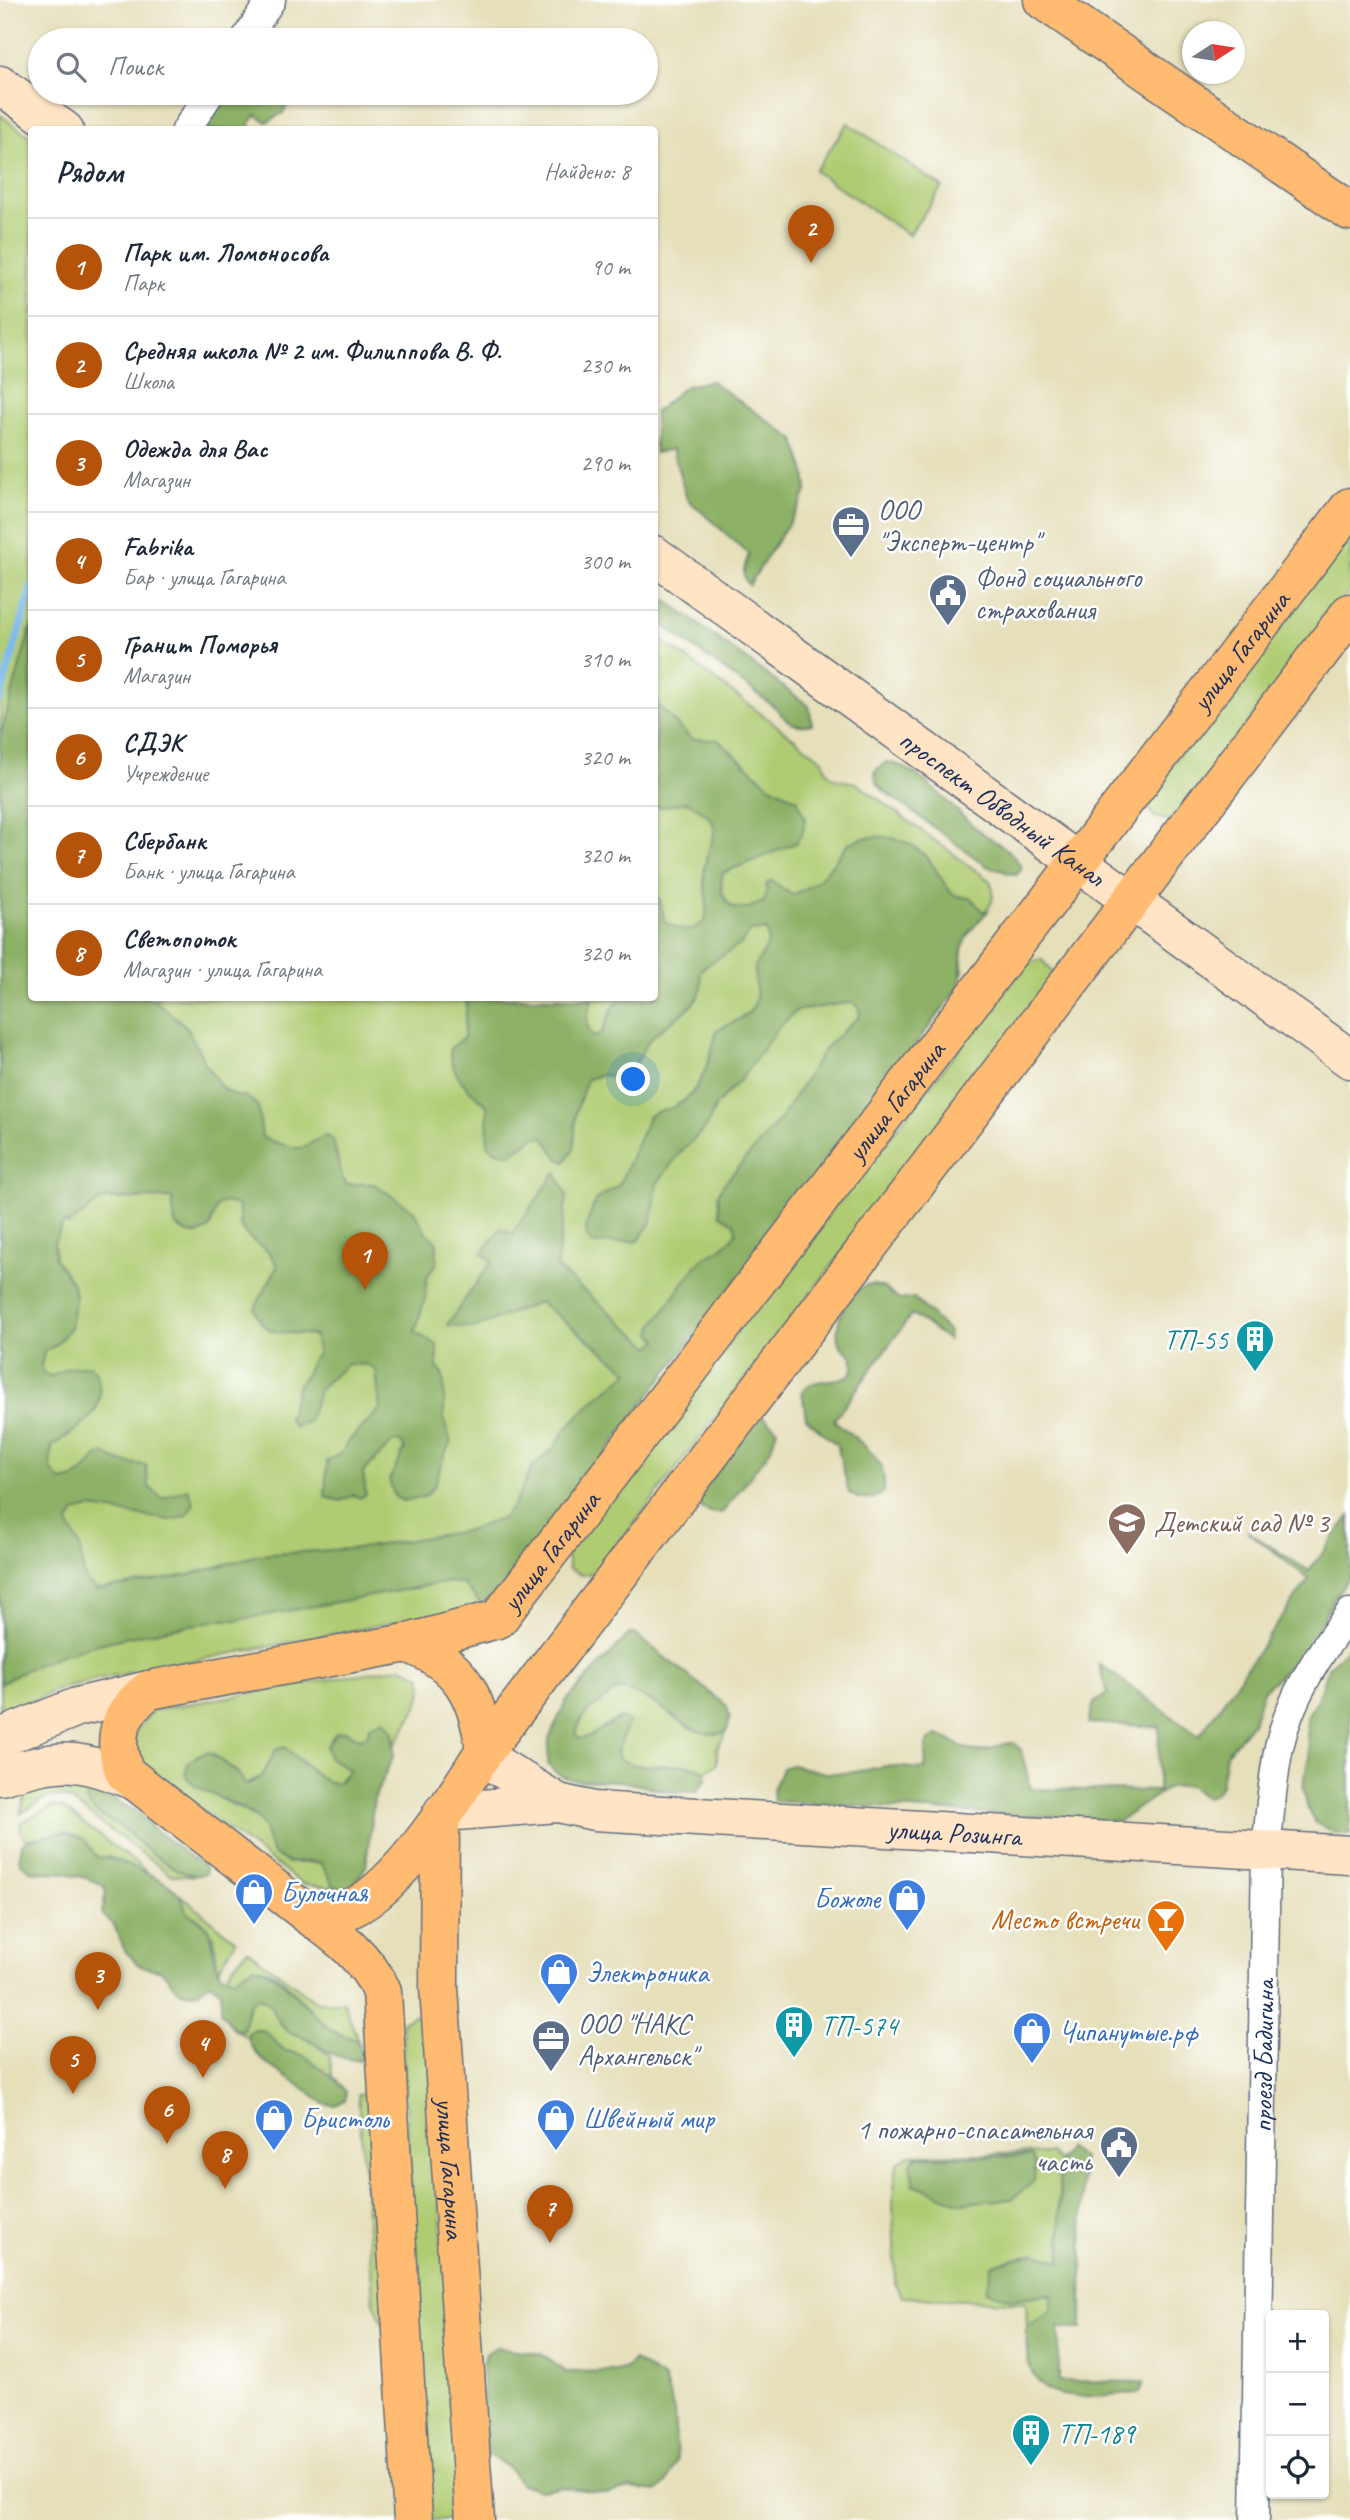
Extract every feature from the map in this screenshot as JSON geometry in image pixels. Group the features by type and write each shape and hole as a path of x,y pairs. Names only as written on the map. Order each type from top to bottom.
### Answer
{"main road":[{"path":"1043,0 1350,211"},
{"path":"0,85 28,105"},
{"path":"28,105 58,126"},
{"name":"улица Гагарина","path":"149,1690 407,1643 498,1619 1350,507"},
{"name":"проспект Обводный Канал","path":"658,558 1081,861 1129,900 1350,1059"},
{"path":"310,1916 334,1914 353,1908 381,1889 441,1814 483,1753 1350,612"},
{"path":"407,1643 439,1658 464,1682 482,1722 483,1753"},
{"path":"0,1738 77,1707 149,1690"},
{"path":"130,1779 118,1751 120,1730 128,1707 149,1690"},
{"path":"483,1753 558,1804"},
{"path":"0,1776 36,1765 78,1761 130,1779"},
{"name":"улица Гагарина","path":"130,1779 349,1943 366,1963 382,1991 413,2520"},
{"path":"441,1814 558,1804"},
{"name":"улица Розинга","path":"558,1804 594,1811 1350,1855"},
{"name":"улица Гагарина","path":"441,1814 439,1988 475,2520"}],"street":[{"path":"252,28 271,0"},
{"path":"189,126 202,105"},
{"name":"проезд Бадигина","path":"1255,2520 1266,1850 1279,1747 1289,1716 1315,1660 1350,1613"}],"green space":[{"path":"218,105 287,105 284,112 267,122 256,115 250,126 205,126"},
{"path":"0,115 28,135 28,1001 658,1001 658,637 823,760 831,776 856,783 990,881 993,897 987,910 967,933 963,942 963,972 486,1602 465,1609 92,1680 58,1689 0,1716"},
{"path":"848,123 942,187 909,235 815,171"},
{"path":"711,381 795,440 805,472 807,489 800,505 749,585 744,574 749,554 687,499 672,449 658,452 658,409 686,386"},
{"path":"1350,533 1350,590 1185,805 1168,820 1154,817 1148,806 1154,787"},
{"path":"658,594 809,706 812,724 801,725 787,720 776,708 658,621"},
{"path":"28,637 28,1001 156,1001 187,1027 204,1062 222,1088 236,1096 245,1096 258,1106 262,1137 300,1148 326,1136 333,1140 342,1178 347,1184 374,1184 414,1211 425,1231 437,1243 436,1265 427,1276 425,1298 415,1332 437,1345 437,1367 442,1373 444,1388 444,1420 451,1443 435,1483 426,1496 403,1501 395,1497 389,1480 405,1449 401,1442 393,1442 363,1472 366,1495 360,1498 353,1495 341,1501 325,1497 327,1461 343,1452 346,1444 380,1409 376,1370 369,1365 347,1364 320,1388 308,1422 294,1426 288,1419 298,1386 311,1360 318,1354 315,1336 271,1330 259,1319 255,1308 277,1267 271,1254 250,1238 241,1227 238,1205 224,1202 217,1206 210,1227 197,1234 184,1231 175,1225 172,1198 103,1199 68,1225 64,1222 54,1242 55,1259 73,1284 75,1298 70,1328 56,1345 44,1352 41,1366 44,1374 52,1376 68,1368 90,1365 97,1376 100,1396 93,1414 86,1422 52,1446 50,1467 60,1481 71,1479 83,1473 93,1461 105,1453 120,1462 146,1465 149,1487 162,1498 188,1489 194,1504 186,1516 171,1520 91,1508 75,1512 68,1524 79,1544 85,1580 97,1590 188,1575 258,1555 361,1548 471,1530 503,1518 515,1503 533,1466 554,1448 565,1430 592,1402 629,1372 540,1302 473,1328 447,1325 492,1261 482,1253 501,1228 512,1234 556,1172 567,1196 556,1267 651,1347 658,1340 652,1333 654,1324 686,1279 704,1258 723,1247 734,1236 734,1223 720,1215 718,1195 722,1186 781,1118 826,1047 860,1016 858,1006 852,1002 796,1011 779,1027 741,1079 716,1105 707,1126 679,1154 657,1184 652,1221 638,1241 592,1244 587,1237 586,1227 597,1199 619,1185 649,1116 675,1106 692,1093 704,1073 717,1030 746,1015 755,1004 755,967 766,949 766,930 750,931 741,944 704,967 700,973 699,995 693,1004 649,1041 627,1078 602,1075 587,1079 576,1112 574,1149 565,1162 558,1158 544,1137 536,1137 510,1154 494,1150 488,1144 487,1105 462,1081 451,1058 450,1049 464,1037 467,1001 592,1001 588,1013 588,1028 593,1037 601,1034 618,1002 658,1001 658,898 665,922 676,928 690,930 705,921 707,907 704,873 714,825 701,810 686,802 658,806 658,705 691,739 718,740 770,786 797,799 805,818 803,832 796,843 723,873 722,892 734,908 746,909 765,901 767,883 772,881 792,895 804,890 825,873 849,843 883,837 894,838 915,848 932,864 954,895 972,899 982,911 988,911 978,921 963,945 960,986 499,1593 481,1604 463,1584 448,1582 238,1620 218,1620 78,1650 25,1670 0,1684 0,737"},
{"path":"886,762 899,765 924,781 972,825 1010,852 1022,869 1016,875 987,866 884,791 876,782 875,771"},
{"path":"1041,959 1055,975 597,1572 582,1575 569,1569 566,1549 1025,965"},
{"path":"871,1284 884,1288 900,1300 914,1298 949,1332 948,1340 912,1314 834,1420 870,1451 882,1469 883,1493 866,1499 849,1493 837,1445 806,1418 802,1391 817,1382 844,1378 850,1374 853,1367 852,1356 840,1346 838,1338 840,1318 848,1300 862,1287"},
{"path":"761,1415 777,1429 771,1449 723,1512 715,1513 703,1509 695,1500"},
{"path":"1350,1516 1350,1575 1329,1607 1308,1648 1263,1691 1253,1722 1226,1754 1221,1785 1215,1793 1206,1798 1188,1785 1169,1787 1119,1821 774,1801 773,1790 782,1768 792,1765 826,1773 849,1773 887,1766 925,1769 927,1742 936,1735 974,1750 985,1751 1014,1743 1021,1750 1031,1789 1158,1791 1159,1727 1088,1723 1094,1703 1107,1694 1099,1664 1199,1736 1309,1579 1247,1531 1309,1571"},
{"path":"629,1634 636,1635 726,1705 730,1716 727,1731 715,1734 692,1729 651,1701 619,1690 587,1713 575,1734 580,1739 585,1738 621,1718 629,1722 617,1750 618,1758 640,1766 695,1767 706,1772 706,1780 697,1791 670,1791 616,1781 574,1780 564,1777 548,1764 549,1739 566,1701"},
{"path":"1350,1646 1350,1834 1336,1833 1316,1823 1307,1806 1303,1786 1309,1759 1306,1718 1316,1702 1329,1666"},
{"path":"402,1667 421,1676 422,1692 415,1711 395,1745 394,1736 384,1721 369,1726 368,1735 361,1739 333,1736 326,1747 350,1770 338,1783 318,1776 284,1747 276,1750 265,1775 245,1784 237,1772 212,1753 197,1755 202,1774 211,1791 256,1818 267,1836 271,1851 288,1863 321,1863 337,1888 303,1884 149,1772 138,1760 134,1734 153,1710"},
{"path":"618,1689 647,1698 699,1732 713,1734 727,1731 717,1748 717,1764 706,1772 684,1765 640,1766 618,1758 617,1750 623,1737 621,1718 591,1736 580,1739 575,1734 586,1713 603,1695"},
{"path":"384,1720 393,1731 394,1755 374,1798 366,1866 356,1883 347,1890 333,1885 321,1863 295,1863 274,1855 263,1826 256,1817 199,1788 186,1776 187,1767 192,1760 208,1752 237,1772 245,1784 252,1782 265,1771 276,1750 284,1747 317,1776 331,1783 338,1783 349,1770 329,1757 326,1747 336,1733 345,1731 361,1739 368,1735 369,1727"},
{"path":"53,1777 101,1787 88,1803 97,1813 122,1828 166,1863 194,1877 171,1875 70,1800 49,1797 20,1814 28,1787"},
{"path":"101,1787 121,1804 138,1812 150,1826 192,1858 200,1861 206,1869 205,1874 186,1873 164,1862 122,1828 95,1811 86,1799 89,1791"},
{"path":"53,1806 63,1808 149,1873 130,1868 110,1857 98,1857 58,1833 26,1840 21,1833 20,1823"},
{"path":"64,1832 84,1839 97,1857 127,1865 172,1888 179,1895 188,1913 208,1929 212,1937 216,1965 221,1974 234,1979 254,1966 266,1971 286,1985 331,2030 357,2040 364,2059 341,2057 305,2037 289,2032 279,2022 269,2003 261,1999 254,1999 248,2005 243,2030 235,2030 221,2013 221,1992 210,1983 198,1992 184,1993 177,1989 162,1971 140,1966 125,1951 114,1925 102,1914 106,1891 103,1885 70,1874 33,1871 19,1859 26,1840"},
{"path":"179,1894 236,1941 218,1970 214,1937 201,1920 188,1913"},
{"path":"247,1950 317,2002 344,2002 359,2044 330,2029 286,1984 267,1970 255,1967 234,1979 225,1976"},
{"path":"254,1999 268,2001 287,2031 308,2039 329,2055 333,2078 309,2060 283,2050 265,2031 248,2033 248,2038 235,2030 243,2030 249,2005"},
{"path":"427,2015 462,2520 428,2520 402,2022 413,2016"},
{"path":"265,2031 283,2050 305,2056 337,2081 346,2092 345,2101 335,2105 324,2104 267,2063 250,2044 248,2033"},
{"path":"371,2093 388,2321 382,2323 373,2299 358,2094"},
{"path":"1068,2148 1083,2158 1082,2328 1059,2328 1059,2381 1144,2382 1140,2393 1075,2396 1057,2394 1043,2387 1033,2375 1028,2355 1027,2327 1051,2312 1052,2294 1012,2299 986,2291 992,2265 1036,2253 1061,2262 1059,2162"},
{"path":"1050,2153 1059,2162 1059,2207 1071,2288 1041,2339 1027,2327 1026,2303 902,2297 895,2285 893,2197 897,2164 909,2155"},
{"path":"1031,2156 1035,2164 1034,2181 1012,2199 958,2203 914,2184 910,2165 916,2157"},
{"path":"496,2347 541,2354 566,2372 616,2371 626,2368 634,2360 664,2379 674,2411 677,2462 667,2482 658,2491 630,2488 608,2493 560,2487 540,2490 521,2484 508,2467 486,2454 482,2366 486,2354"}],"waterway":[{"path":"0,699 28,600"}],"place":[{"name":"Средняя школа № 2 им. Филиппова В. Ф.","path":"811,263"},
{"name":"ООО \"Эксперт-центр\"","path":"851,559"},
{"name":"Фонд социального страхования","path":"948,627"},
{"name":"Парк им. Ломоносова","path":"365,1290"},
{"name":"ТП-55","path":"1255,1373"},
{"name":"Детский сад № 3","path":"1127,1556"},
{"name":"Булочная","path":"254,1926"},
{"name":"Божоле","path":"907,1932"},
{"name":"Место встречи","path":"1166,1953"},
{"name":"Электроника","path":"559,2006"},
{"name":"Одежда для Вас","path":"98,2010"},
{"name":"ТП-574","path":"794,2059"},
{"name":"Чипанутые.рф","path":"1032,2065"},
{"name":"ООО \"НАКС Архангельск\"","path":"551,2073"},
{"name":"Fabrika","path":"203,2078"},
{"name":"Гранит Поморья","path":"73,2094"},
{"name":"СДЭК","path":"167,2144"},
{"name":"Бристоль","path":"274,2152"},
{"name":"Швейный мир","path":"556,2152"},
{"name":"1 пожарно-спасательная часть","path":"1119,2179"},
{"name":"Светопоток","path":"225,2189"},
{"name":"Сбербанк","path":"550,2243"},
{"name":"ТП-189","path":"1031,2467"}]}
